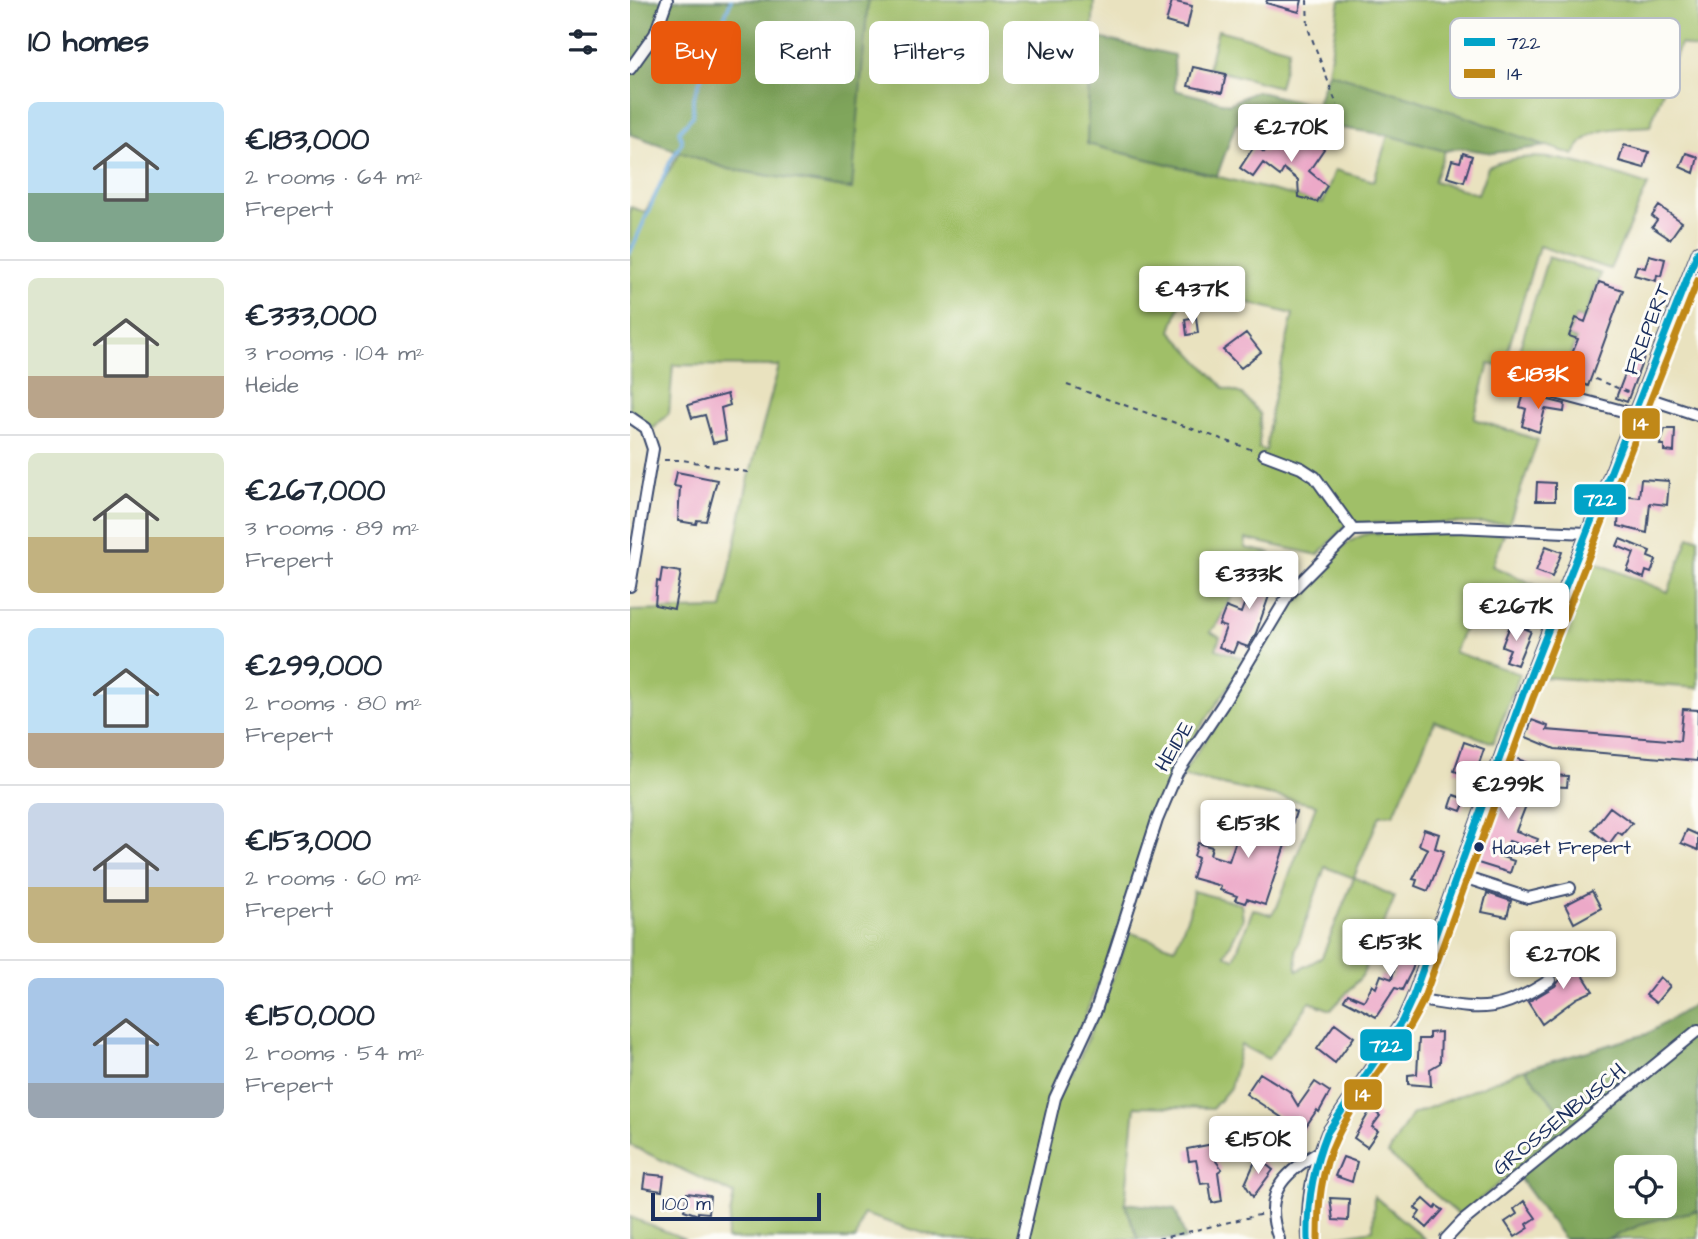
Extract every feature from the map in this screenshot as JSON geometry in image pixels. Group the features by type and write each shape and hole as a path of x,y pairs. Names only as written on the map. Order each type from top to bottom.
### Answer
{"street":[{"path":"630,69 655,34 667,0"},
{"name":"FREPERT","path":"1308,1239 1308,1194 1319,1152 1327,1133 1402,1021 1412,999 1523,694 1634,414 1636,394 1698,251"},
{"path":"1533,387 1634,414"},
{"path":"1636,394 1698,415"},
{"path":"630,417 646,428 653,449 630,586"},
{"path":"1264,454 1301,468 1315,477 1353,530 1456,527 1587,533"},
{"name":"HEIDE","path":"1022,1239 1039,1153 1055,1098 1096,1010 1157,820 1177,773 1223,704 1289,594 1353,530"},
{"path":"1457,875 1528,898 1570,888"},
{"path":"1412,999 1487,1009 1520,1000 1550,980"},
{"name":"GROSSENBUSCH","path":"1453,1237 1698,1030"},
{"name":"FREPERT","path":"1271,1212 1282,1181 1300,1163 1319,1152"},
{"path":"1271,1212 1279,1239"}],"path":[{"path":"1307,0 1308,27 1336,105"},
{"path":"1595,379 1636,394"},
{"path":"1067,385 1264,454"},
{"path":"652,461 683,460 752,473"},
{"path":"1158,1239 1271,1212"}],"green space":[{"path":"630,0 868,0 852,189 728,169 630,134"},
{"path":"868,0 1094,0 1093,21 1003,21 1003,84 1090,84 1087,144 1323,203 1335,170 1374,181 1388,135 1445,151 1434,181 1478,194 1488,167 1528,157 1568,161 1648,185 1610,269 1539,246 1503,367 1489,364 1474,419 1538,440 1509,523 1356,523 1344,528 1318,555 1246,539 1245,548 1270,553 1230,586 1234,595 1210,632 1220,637 1216,649 1247,660 1176,763 1153,817 1116,936 1075,1042 1054,1083 1073,1074 1129,932 1175,948 1189,913 1193,891 1241,904 1243,919 1225,955 1234,959 1253,909 1271,915 1277,907 1316,805 1181,776 1272,632 1310,579 1330,557 1351,541 1371,533 1504,534 1492,566 1551,592 1538,628 1474,604 1454,652 1520,674 1493,743 1435,721 1394,814 1380,815 1354,877 1395,897 1362,976 1331,1010 1310,1002 1268,1059 1241,1045 1230,1088 1213,1108 1135,1106 1125,1203 1138,1239 942,1239 863,1214 856,1239 726,1239 734,1194 630,1145 630,611 722,609 748,481 779,366 673,365 669,413 653,429 630,410 630,207 645,212 680,152 728,169 851,189","holes":["1186,287 1293,314 1271,410 1266,451 1259,448 1260,414 1242,394 1224,388 1171,331","1325,867 1354,878 1322,957 1297,971 1296,950"]},
{"path":"1340,0 1698,0 1698,49 1680,44 1680,18 1450,18 1450,98 1660,98 1650,126 1617,128 1596,133 1580,145 1574,155 1328,72"},
{"path":"1218,30 1289,49 1279,87 1208,68"},
{"path":"1099,38 1174,55 1175,90 1229,104 1256,91 1316,106 1328,72 1416,99 1547,146 1493,153 1460,148 1445,151 1388,135 1287,120 1236,123 1217,176 1087,144 1089,84 1099,84"},
{"path":"1548,257 1601,274 1584,319 1576,316 1568,336 1576,340 1559,384 1513,370"},
{"path":"1689,537 1698,538 1698,688 1542,677 1587,559 1668,592"},
{"path":"1698,1002 1698,1210 1677,1215 1677,1155 1614,1155 1614,1218 1664,1218 1647,1222 1608,1239 1564,1239 1514,1171 1566,1119 1525,1069 1647,1034"},
{"path":"1525,1069 1566,1119 1514,1171 1460,1216 1388,1154 1411,1115"},
{"path":"1374,1196 1425,1239 1320,1239 1373,1230"},
{"path":"1125,1203 1175,1209 1186,1239 1138,1239"},
{"path":"1698,1210 1698,1239 1608,1239 1647,1222 1677,1218 1677,1215"},
{"path":"630,1217 685,1239 630,1239"}],"building":[{"path":"1267,0 1302,0 1299,12 1266,3"},
{"path":"1172,1 1192,6 1187,28 1166,22"},
{"path":"1193,67 1226,74 1222,93 1188,86"},
{"path":"1304,132 1324,149 1309,171 1327,186 1317,202 1299,197 1298,180 1284,169 1280,176 1263,163 1253,177 1240,168 1255,145 1264,152 1273,140 1290,151"},
{"path":"1624,145 1649,152 1644,168 1619,161"},
{"path":"1463,153 1472,156 1464,182 1447,177 1452,160 1460,162"},
{"path":"1686,153 1698,157 1694,173 1680,167"},
{"path":"1659,206 1682,222 1670,239 1652,227 1657,220 1652,216"},
{"path":"1649,255 1665,259 1661,276 1657,275 1656,281 1634,275 1637,266 1645,268"},
{"path":"1599,282 1623,290 1588,386 1563,376 1578,339 1569,336 1576,318 1585,322"},
{"path":"1196,317 1198,333 1187,335 1185,319"},
{"path":"1246,333 1261,352 1241,368 1223,350"},
{"path":"1633,353 1644,357 1627,402 1616,398"},
{"path":"727,394 730,405 721,408 726,440 713,443 705,415 692,418 688,405"},
{"path":"1524,394 1565,404 1564,412 1545,409 1539,432 1522,426 1526,409 1520,407"},
{"path":"1665,429 1675,429 1674,452 1664,451 1664,445 1660,445"},
{"path":"677,472 717,480 706,521 697,520 696,524 678,521 680,487 674,486"},
{"path":"1641,479 1669,481 1667,505 1650,503 1647,533 1618,526 1620,495 1639,497"},
{"path":"1537,482 1555,483 1555,501 1536,501"},
{"path":"1620,539 1650,551 1648,557 1656,560 1651,573 1646,571 1644,578 1627,571 1634,553 1617,546"},
{"path":"1546,546 1562,552 1552,577 1536,571"},
{"path":"1265,560 1285,567 1282,578 1276,576 1256,633 1248,647 1237,643 1233,653 1219,647 1226,627 1219,625 1226,607 1241,613 1247,596 1252,598"},
{"path":"662,569 681,572 674,609 655,605 657,581 660,582"},
{"path":"1511,623 1531,631 1517,665 1505,661 1510,649 1502,646"},
{"path":"1683,709 1698,710 1697,761 1555,749 1526,737 1532,720 1548,726 1547,730 1680,741"},
{"path":"1464,742 1484,749 1474,778 1454,771"},
{"path":"1515,758 1531,764 1519,797 1528,800 1516,831 1538,839 1534,849 1509,841 1502,857 1514,861 1510,873 1478,863"},
{"path":"1549,775 1568,776 1567,787 1548,786"},
{"path":"1454,795 1466,799 1461,811 1450,807"},
{"path":"1282,807 1296,812 1265,905 1247,899 1245,903 1235,900 1237,896 1220,890 1221,886 1192,878 1198,858 1194,856 1198,843 1212,847 1210,855 1229,861 1244,817 1275,827"},
{"path":"1610,807 1632,823 1622,835 1618,832 1609,844 1592,830"},
{"path":"1424,829 1439,834 1435,848 1444,851 1428,891 1415,886 1417,880 1413,879 1428,849 1419,845"},
{"path":"1687,830 1698,835 1698,850 1681,843"},
{"path":"1592,891 1601,908 1574,923 1565,905"},
{"path":"1487,893 1511,901 1507,917 1482,912"},
{"path":"1412,936 1422,939 1412,970 1402,990 1395,988 1376,1017 1344,1000 1348,994 1364,1001 1372,985 1376,988 1381,975 1392,979 1401,940 1410,943"},
{"path":"1580,954 1589,968 1583,975 1593,991 1577,998 1542,1024 1528,1002 1555,986 1564,975 1562,966"},
{"path":"1660,977 1670,986 1656,1003 1646,995"},
{"path":"1335,1023 1354,1037 1335,1063 1317,1049"},
{"path":"1441,1032 1440,1063 1430,1069 1431,1086 1408,1084 1408,1075 1417,1074 1419,1039 1429,1039 1429,1033"},
{"path":"1260,1073 1289,1091 1298,1106 1315,1082 1330,1092 1319,1112 1317,1110 1291,1148 1278,1138 1290,1123 1246,1094"},
{"path":"1371,1109 1380,1116 1372,1127 1378,1131 1367,1147 1354,1138"},
{"path":"1213,1144 1216,1161 1222,1169 1218,1172 1222,1201 1212,1203 1209,1183 1201,1184 1196,1160 1189,1161 1187,1149"},
{"path":"1257,1157 1273,1170 1253,1197 1245,1184"},
{"path":"1343,1157 1357,1162 1352,1182 1335,1176"},
{"path":"645,1174 664,1176 662,1191 643,1188"},
{"path":"687,1193 710,1196 708,1213 698,1212 698,1215 684,1210"},
{"path":"1330,1198 1349,1199 1348,1221 1333,1220"},
{"path":"1424,1199 1435,1209 1437,1206 1443,1210 1427,1228 1416,1218 1420,1212 1415,1208"},
{"path":"1524,1201 1536,1218 1527,1224 1529,1228 1515,1237 1505,1222 1517,1214 1514,1209"}],"waterway":[{"path":"630,253 670,162 682,142 679,131 693,116 693,99 731,0"}],"transit line":[{"name":"722","path":"1308,1239 1312,1185 1327,1133 1402,1021 1412,999 1523,694 1698,251"},
{"name":"14","path":"1318,1239 1321,1188 1331,1151 1345,1121 1402,1038 1422,1003 1533,698 1698,280"}],"place":[{"name":"Hauset Frepert","path":"1479,847"}]}
